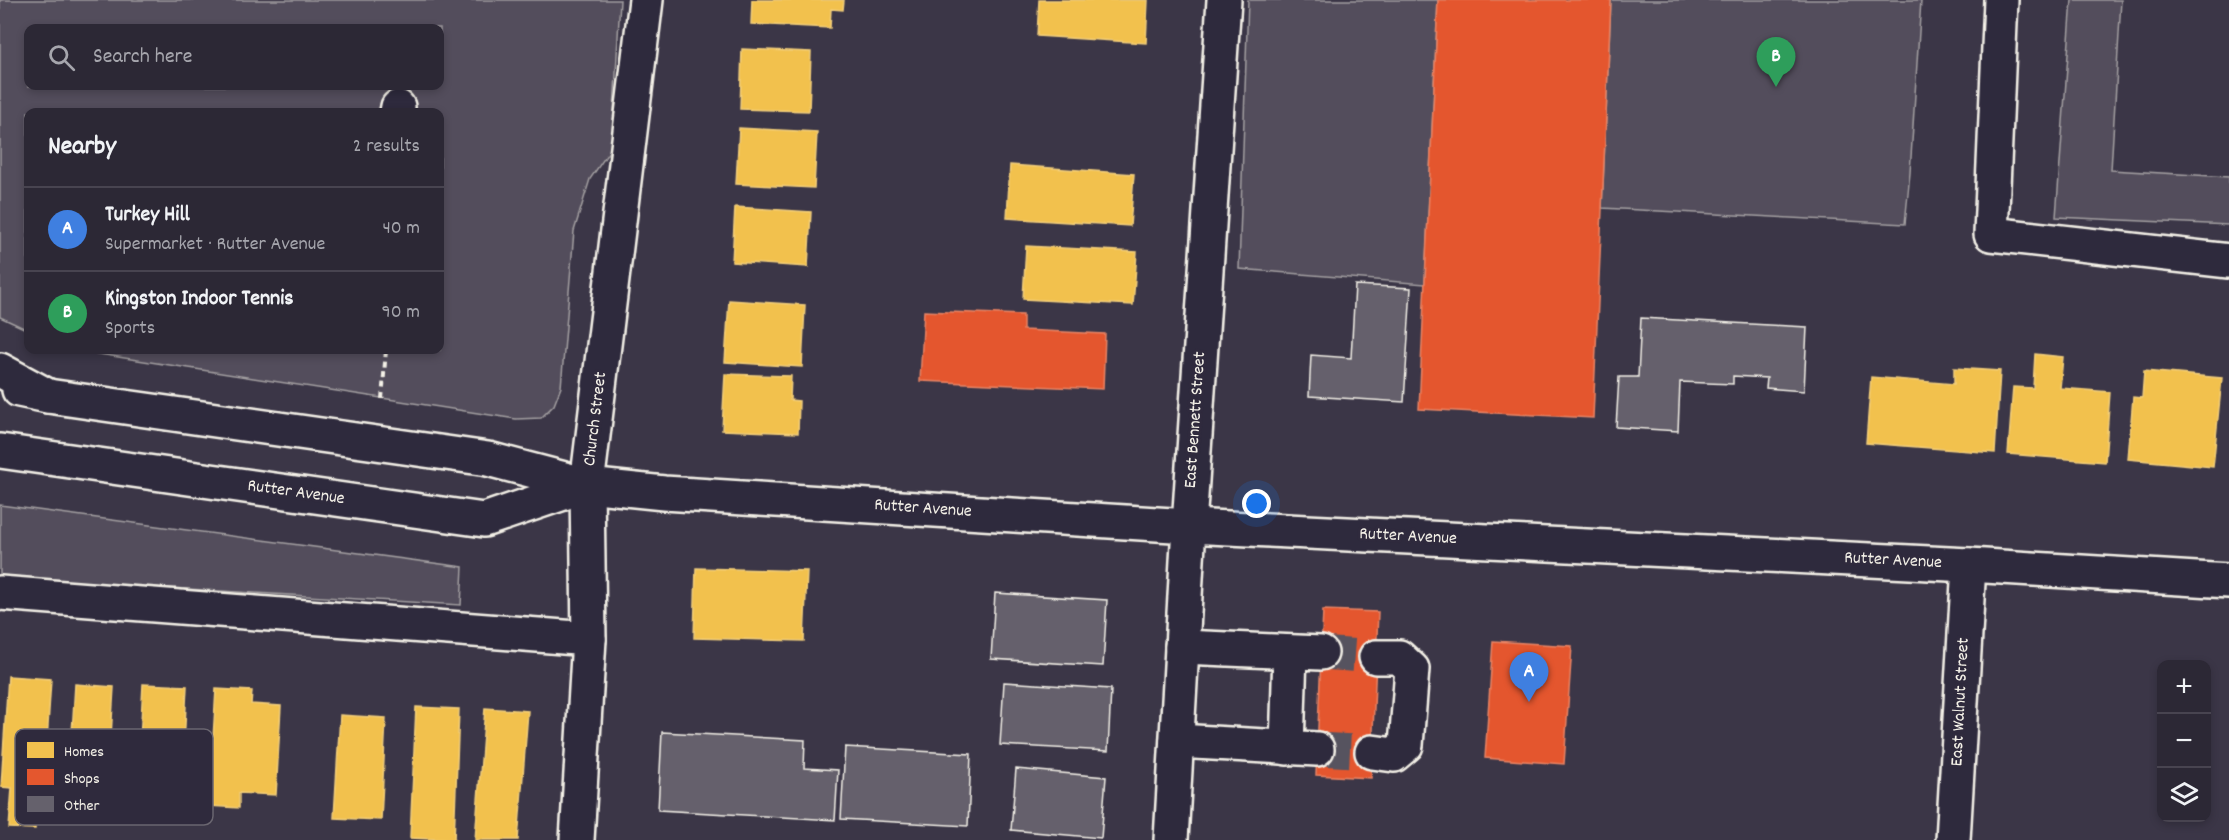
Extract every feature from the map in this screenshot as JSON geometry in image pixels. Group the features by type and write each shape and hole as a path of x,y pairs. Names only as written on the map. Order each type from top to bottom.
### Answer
{"main road":[{"name":"Church Street","path":"577,840 589,639 587,485 646,0"},
{"name":"East Bennett Street","path":"1171,840 1189,526 1224,0"},
{"path":"2001,0 1991,234 2229,261"},
{"path":"0,370 48,396"},
{"name":"Rutter Avenue","path":"0,385 48,396 488,459 587,485 664,493 1189,526 1969,565 2229,581"},
{"name":"Rutter Avenue","path":"0,451 484,520 587,485"},
{"name":"East Walnut Street","path":"1953,840 1969,565"},
{"path":"0,593 589,639"},
{"path":"1177,741 1302,748 1305,652 1182,646"},
{"path":"1372,752 1394,755 1406,745 1412,669 1399,657 1376,657"}],"path":[{"path":"381,404 386,354"}],"shaded area":[{"path":"0,0 620,0 612,147 590,179 574,231 561,387 554,405 541,418 516,419 99,354 444,354 444,108 24,108 24,328 0,317"},
{"path":"1248,0 1438,0 1425,284 1239,269"},
{"path":"1611,0 1921,0 1905,224 1602,208"},
{"path":"2072,0 2121,0 2111,170 2229,177 2229,225 2056,217"},
{"path":"0,505 463,567 461,605 0,578"}],"building: Homes":[{"path":"752,0 844,0 843,10 831,9 830,28 751,24"},
{"path":"1039,0 1148,0 1146,43 1037,36"},
{"path":"742,49 811,52 809,111 740,109"},
{"path":"739,128 817,132 814,188 736,184"},
{"path":"1010,165 1134,174 1130,226 1007,218"},
{"path":"735,207 811,212 808,267 732,262"},
{"path":"1026,246 1137,252 1133,305 1023,299"},
{"path":"729,300 805,305 802,367 725,362"},
{"path":"2035,354 2063,357 2060,388 2110,392 2105,462 2008,454 2013,387 2033,388"},
{"path":"1954,368 2000,371 1995,453 1866,443 1871,377 1954,384"},
{"path":"2144,371 2222,378 2213,467 2128,459 2133,397 2142,398"},
{"path":"725,374 791,376 790,400 799,401 798,433 722,430"},
{"path":"696,568 807,571 804,641 694,638"},
{"path":"8,676 51,679 48,729 15,729 15,825 35,825 35,829 9,828 12,788 1,787"},
{"path":"75,684 114,687 111,729 72,729"},
{"path":"143,684 187,686 185,729 141,729"},
{"path":"216,689 252,691 251,704 281,706 276,795 239,793 239,808 213,806"},
{"path":"416,707 459,709 454,840 410,838"},
{"path":"485,708 528,711 518,840 475,840"},
{"path":"340,715 386,718 381,820 334,818"}],"building: Shops":[{"path":"1438,0 1611,0 1593,418 1419,409"},
{"path":"924,311 1023,315 1023,330 1105,334 1103,389 920,381"},
{"path":"1323,610 1378,612 1371,778 1316,775"},
{"path":"1493,641 1572,646 1564,764 1485,758"}],"building: Other":[{"path":"1355,285 1411,288 1404,402 1309,396 1311,355 1351,358"},
{"path":"1641,318 1807,327 1804,391 1766,388 1767,378 1733,376 1733,384 1680,382 1678,431 1616,427 1619,377 1638,377"},
{"path":"995,593 1107,600 1103,666 991,659"},
{"path":"1004,682 1111,689 1108,751 1000,745"},
{"path":"662,732 805,740 804,768 838,770 835,820 658,810"},
{"path":"845,747 971,754 968,826 841,819"},
{"path":"1016,769 1106,777 1101,838 1011,830"}],"tunnel":[{"path":"1321,653 1376,657"},
{"path":"1317,749 1372,752"}],"place":[{"name":"Kingston Indoor Tennis","path":"1776,87"},
{"name":"Turkey Hill","path":"1529,702"}]}
